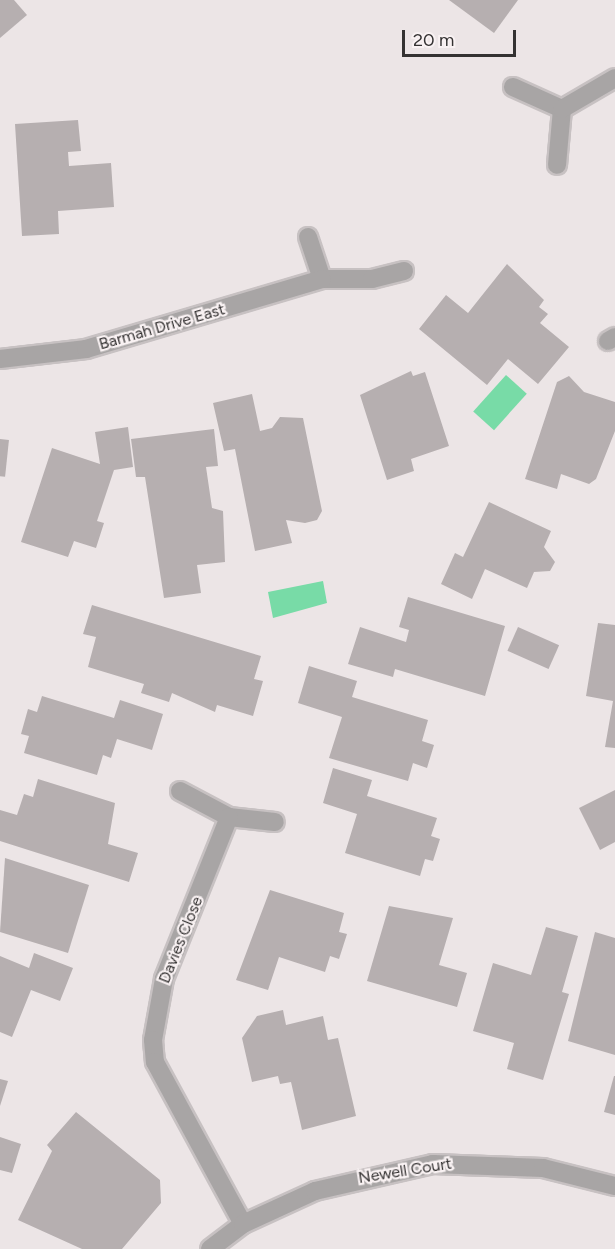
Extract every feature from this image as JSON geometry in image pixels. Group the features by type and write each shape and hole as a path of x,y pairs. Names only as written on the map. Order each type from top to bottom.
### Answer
{"street":[{"path":"562,109 615,78"},
{"path":"513,87 562,109"},
{"path":"557,165 562,109"},
{"path":"308,237 322,279"},
{"name":"Barmah Drive East","path":"0,359 86,349 322,279 372,279 404,271"},
{"path":"180,791 229,817 275,822"},
{"name":"Davies Close","path":"229,817 164,979 153,1040 154,1062 243,1224"},
{"name":"Newell Court","path":"210,1249 243,1224 337,1184 433,1164 543,1168 615,1186"}],"shaded area":[{"path":"506,375 527,394 494,430 473,411"},
{"path":"323,581 327,603 273,618 268,592"}],"building":[{"path":"0,0 14,0 27,15 0,38"},
{"path":"449,0 518,0 494,33"},
{"path":"78,120 81,151 68,152 69,166 111,163 114,207 58,211 59,234 22,236 15,124"},
{"path":"507,264 544,300 539,307 548,314 540,323 569,347 538,384 508,359 487,385 419,329 446,295 468,313"},
{"path":"411,371 413,376 425,372 449,446 411,459 414,471 387,480 360,395"},
{"path":"569,376 584,392 615,402 615,431 596,479 589,484 561,474 557,489 525,479 557,382"},
{"path":"252,394 260,431 272,428 280,417 303,418 322,511 317,520 305,523 286,520 292,543 255,551 235,449 224,451 213,403"},
{"path":"128,427 133,467 114,470 97,521 104,523 96,548 74,541 68,557 21,542 52,448 100,464 95,432"},
{"path":"214,429 218,466 206,467 212,508 223,511 225,562 197,565 201,593 164,598 145,477 136,477 131,439"},
{"path":"0,439 9,440 5,477 0,476"},
{"path":"489,502 551,531 544,547 555,562 550,571 534,572 527,588 485,569 472,599 441,584 455,553 463,557"},
{"path":"408,597 505,626 485,696 395,669 393,677 348,664 360,627 406,642 409,630 399,627"},
{"path":"92,605 261,656 254,679 263,681 253,716 217,705 215,712 172,693 169,702 141,693 144,684 88,667 96,637 83,634"},
{"path":"598,623 615,625 615,748 605,747 613,701 586,696"},
{"path":"518,627 559,645 549,669 507,651"},
{"path":"309,666 357,681 352,697 428,720 422,741 434,745 427,768 413,763 408,781 329,758 342,717 298,703"},
{"path":"42,696 114,718 120,700 163,714 152,750 117,739 111,758 103,755 97,775 24,753 29,736 21,734 28,709 37,712"},
{"path":"333,768 372,780 367,796 437,818 431,836 440,839 433,861 425,859 420,876 345,853 357,814 323,803"},
{"path":"38,779 115,803 108,844 138,853 129,882 0,841 0,810 17,815 24,794 33,797"},
{"path":"615,790 615,842 600,850 579,808"},
{"path":"5,858 89,885 68,953 0,932"},
{"path":"270,890 344,913 339,932 347,934 339,959 330,956 325,972 279,957 268,990 236,980"},
{"path":"389,906 453,918 439,965 467,973 457,1007 367,981"},
{"path":"546,927 578,936 562,992 569,994 543,1080 507,1069 514,1043 473,1031 493,963 531,975"},
{"path":"595,932 615,938 615,1055 568,1041"},
{"path":"34,953 73,968 60,1001 31,990 12,1037 0,1032 0,956 29,968"},
{"path":"283,1010 286,1025 323,1016 328,1040 338,1038 356,1116 302,1130 291,1082 280,1084 278,1076 252,1082 242,1038 257,1016"},
{"path":"615,1076 615,1115 604,1112"},
{"path":"0,1079 8,1081 0,1106"},
{"path":"76,1112 160,1180 161,1203 122,1249 82,1249 18,1220 52,1151 47,1145"},
{"path":"0,1137 21,1144 12,1173 0,1170"}]}
